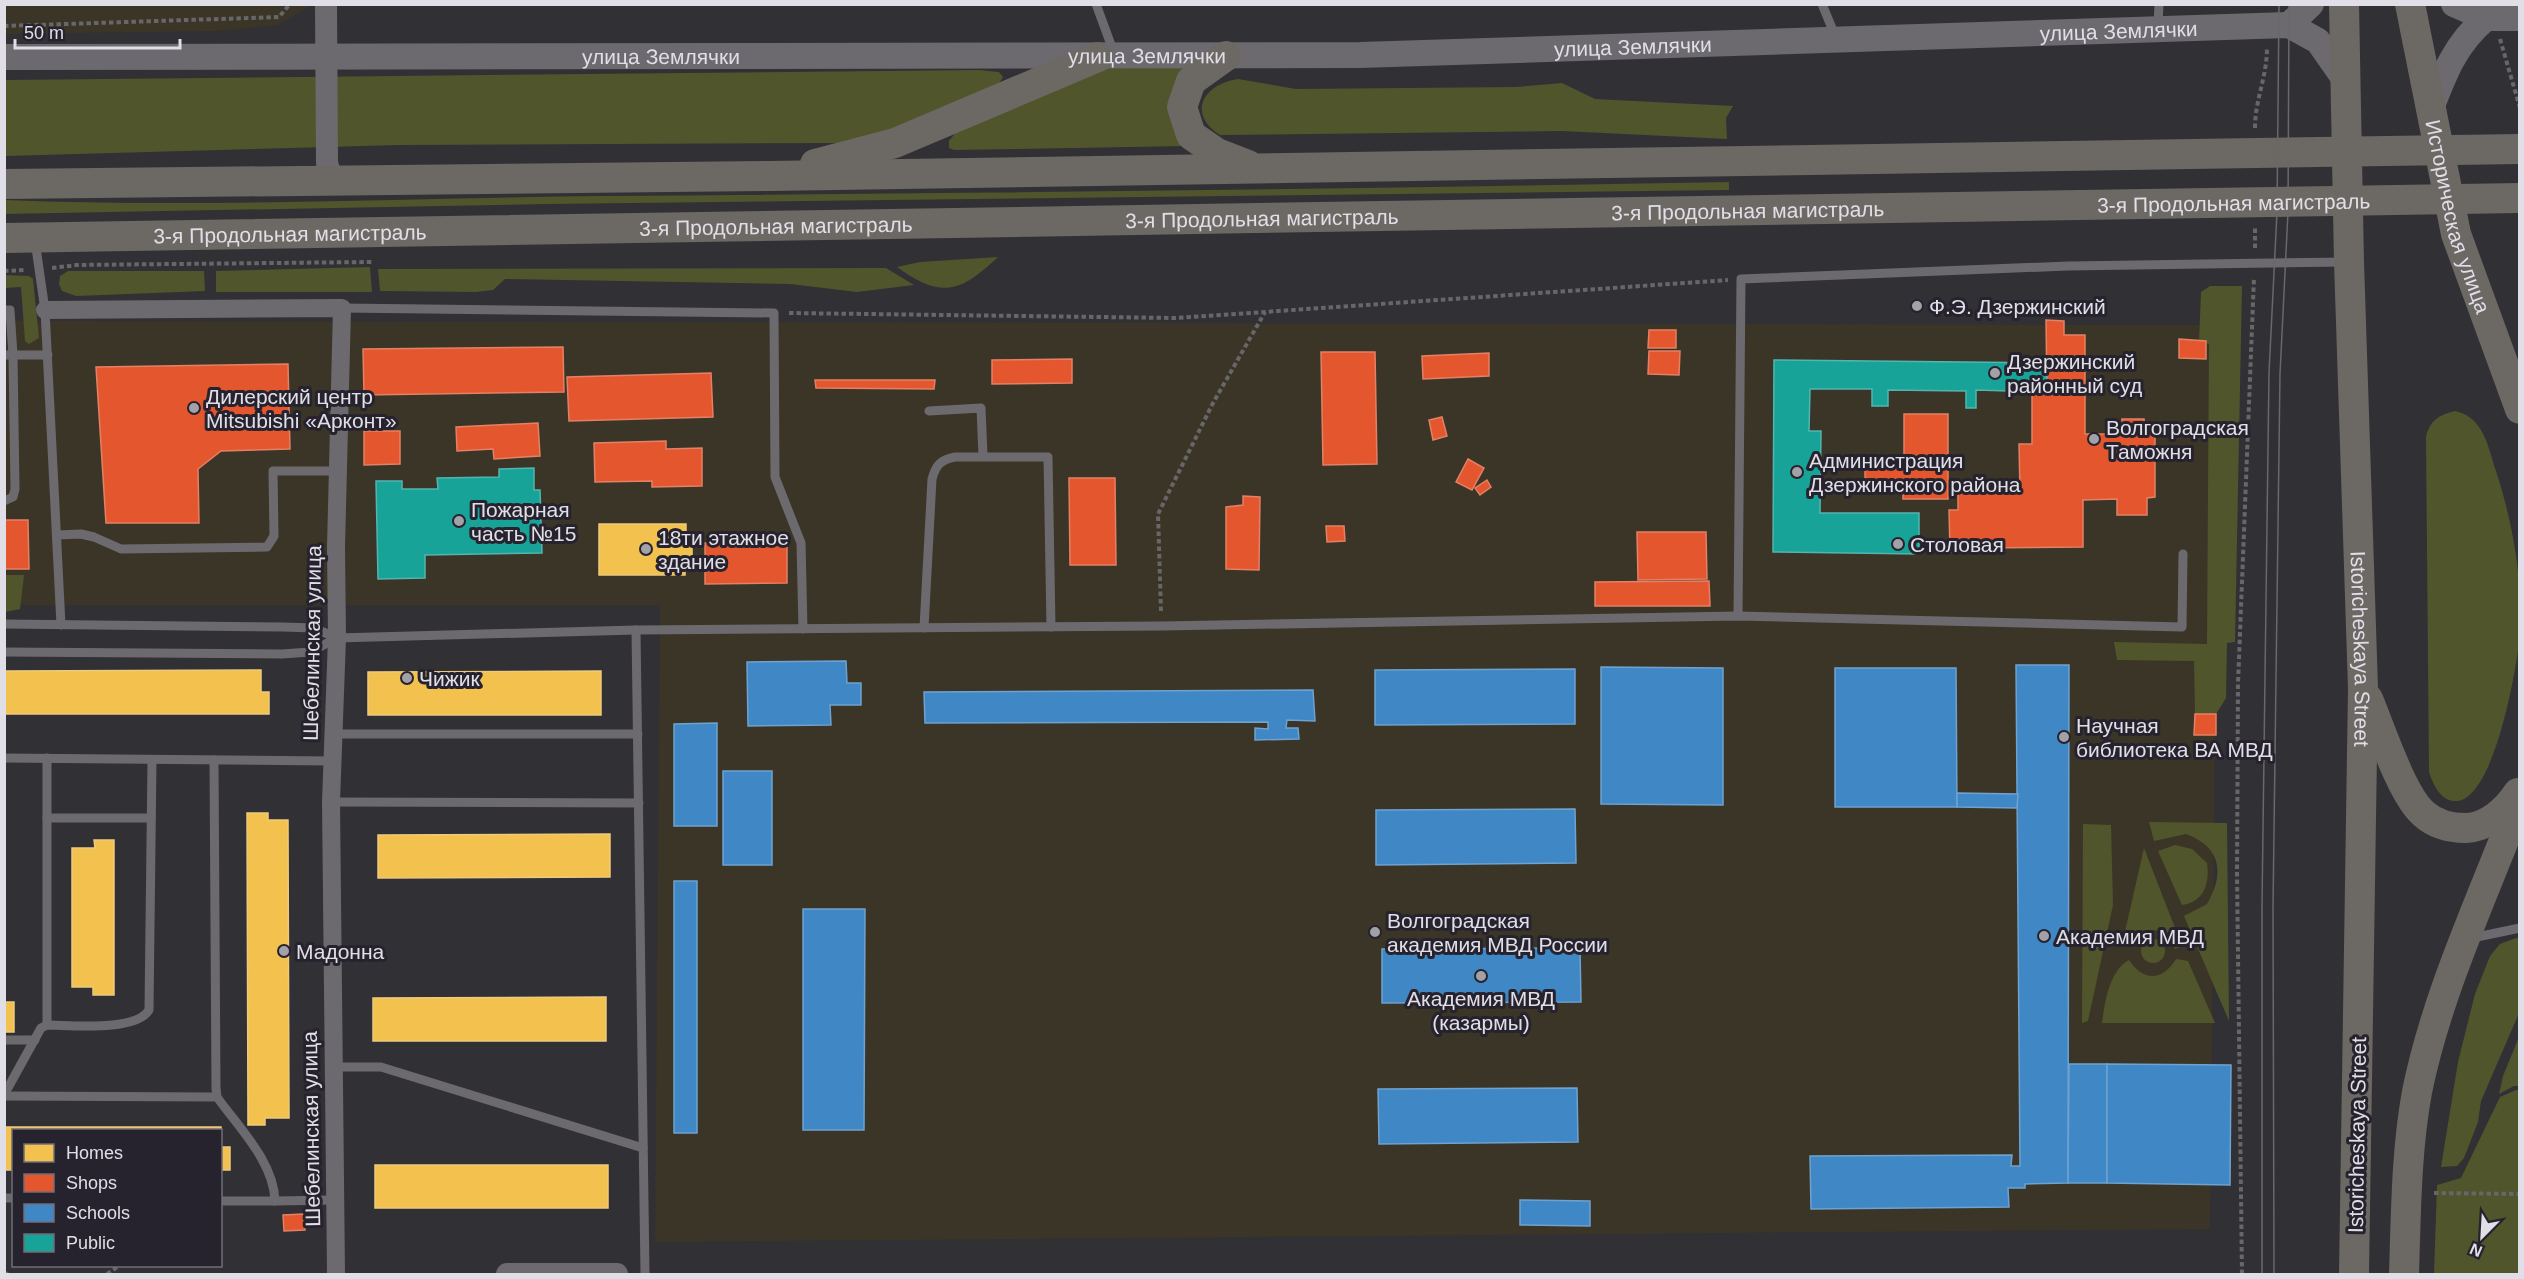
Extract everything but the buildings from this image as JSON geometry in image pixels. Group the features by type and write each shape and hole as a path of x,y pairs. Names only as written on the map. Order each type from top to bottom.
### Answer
{"highway":[{"name":"Историческая улица","path":"2411,11 2456,234 2520,409"},
{"name":"Istoricheskaya Street","path":"2344,14 2349,262 2363,688 2354,1275"},
{"path":"1226,56 1191,81 1182,107 1191,135 1217,153 1256,168"},
{"path":"769,176 895,143 1107,57"},
{"path":"4,184 769,176 2520,149"},
{"name":"3-я Продольная магистраль","path":"4,238 1734,208 2520,198"},
{"path":"2363,688 2410,796 2422,813 2436,823 2451,828 2473,827 2494,819 2510,805 2520,791"},
{"path":"2404,1275 2407,1191 2417,1093 2441,1008 2520,800"}],"main road":[{"path":"2278,25 2311,4"},
{"path":"2454,4 2486,18 2520,18"},
{"name":"улица Землячки","path":"4,57 1381,55 1838,41 2159,17 2278,25"},
{"path":"2430,111 2447,65 2461,44 2486,18"},
{"path":"2278,25 2318,41 2346,81"}],"street":[{"path":"326,4 327,163 330,173 342,179"},
{"path":"45,310 342,308"},
{"name":"Шебелинская улица","path":"336,1275 332,1067 331,802 337,638 336,547 342,308"},
{"path":"507,1275 617,1275"}],"lane":[{"path":"1096,4 1107,57"},
{"path":"1822,4 1838,41"},
{"path":"34,237 41,270 45,310 61,625"},
{"path":"1738,616 1741,279 2068,266 2349,262"},
{"path":"342,308 774,313 775,477 801,543 803,628"},
{"path":"4,310 10,310 9,389 15,489 13,497 4,501"},
{"path":"9,355 48,356"},
{"path":"929,411 981,408 983,456"},
{"path":"924,628 932,479 935,467 944,459 955,456 1048,457 1051,627"},
{"path":"57,535 94,537 121,549 258,549 267,547 274,536 273,471 338,471"},
{"path":"4,624 314,628 337,638 636,630 1162,626 1738,616 2182,627 2183,554"},
{"path":"636,630 645,1275"},
{"path":"4,652 282,654 310,652 337,638"},
{"path":"334,734 638,734"},
{"path":"4,758 332,761"},
{"path":"47,758 47,1025"},
{"path":"152,760 149,1010 145,1017 128,1024 47,1025 41,1028 4,1095 217,1097"},
{"path":"214,760 217,1097 269,1170 274,1185 275,1200"},
{"path":"331,802 639,803"},
{"path":"47,818 152,818"},
{"path":"2467,939 2520,928"},
{"path":"4,1040 35,1040"},
{"path":"332,1067 381,1067 643,1148"},
{"path":"222,1201 334,1200"}],"path":[{"path":"4,26 279,17 290,4"},
{"path":"2486,18 2501,40 2520,108"},
{"path":"2255,135 2255,111 2278,25"},
{"path":"2242,1275 2237,874 2238,684 2255,215"},
{"path":"4,271 41,270 76,265 372,262"},
{"path":"774,313 1177,318 1741,279"},
{"path":"1162,626 1157,558 1158,514 1213,403 1265,312"},
{"path":"2434,1193 2520,1194"}],"shaded area":[{"path":"4,5 308,5 307,8 278,25 216,31 5,34"},
{"path":"5,321 2219,325 2210,1229 655,1242 660,605 5,605"}],"green space":[{"path":"1109,67 1192,67 1171,118 1174,131 1187,146 954,150 949,148 949,141 956,132"},
{"path":"979,70 999,72 1003,77 998,85 889,136 837,143 398,145 5,156 4,80"},
{"path":"1238,79 1296,89 1516,87 1562,83 1595,99 1733,106 1726,118 1727,139 1562,131 1220,135 1204,118 1202,109 1204,101 1208,93 1216,87"},
{"path":"1729,182 1729,190 547,204 4,214 5,200 229,203"},
{"path":"998,257 972,278 950,288 926,284 897,267 920,262"},
{"path":"370,267 372,292 216,292 216,271"},
{"path":"886,268 914,285 857,292 790,284 505,279 493,290 476,292 380,291 378,269"},
{"path":"68,271 204,271 205,291 76,296 62,291 59,284 60,276"},
{"path":"4,275 29,276 33,279 39,338 29,344 25,341 21,287 5,288"},
{"path":"2210,286 2242,286 2235,642 2227,643 2226,698 2216,714 2195,714 2194,661 2117,660 2114,642 2207,644 2209,344 2199,342 2201,292"},
{"path":"2455,411 2465,414 2479,426 2502,491 2512,530 2518,570 2520,632 2509,700 2492,757 2481,781 2468,796 2454,801 2441,795 2429,772 2426,437 2430,426 2436,419"},
{"path":"5,575 24,575 20,609 5,612"},
{"path":"2149,822 2227,823 2229,1021 2184,916 2207,904 2213,893 2217,872 2213,854 2198,839 2186,834 2154,841"},
{"path":"2083,824 2111,825 2113,905 2088,1021 2082,1023"},
{"path":"2175,845 2192,849 2207,863 2208,870 2206,884 2200,896 2182,905 2158,851"},
{"path":"2144,848 2182,946 2175,949 2167,936 2156,930 2138,936 2132,942 2124,936"},
{"path":"2516,938 2520,939 2519,1013 2481,1101 2478,1122 2464,1158 2457,1166 2441,1167 2458,1062 2475,994 2490,956 2500,944"},
{"path":"2153,939 2161,943 2165,951 2161,959 2153,963 2145,959 2141,951 2145,943"},
{"path":"2176,959 2188,961 2215,1023 2102,1023 2112,979 2122,965 2129,960 2140,972 2152,976 2165,972"},
{"path":"2519,1037 2519,1086 2514,1086 2499,1094 2503,1076"},
{"path":"2520,1090 2519,1274 2434,1274 2437,1185 2461,1178 2500,1097"}],"tram line":[{"path":"2262,1274 2262,906 2269,373 2277,212 2279,4"},
{"path":"2274,1274 2273,908 2280,374 2288,212 2289,4"}],"place":[{"name":"Ф.Э. Дзержинский","path":"1917,306"},
{"name":"Дзержинский районный суд","path":"1995,373"},
{"name":"Дилерский центр Mitsubishi «Арконт»","path":"194,408"},
{"name":"Волгоградская Таможня","path":"2094,439"},
{"name":"Администрация Дзержинского района","path":"1797,472"},
{"name":"Пожарная часть №15","path":"459,521"},
{"name":"Столовая","path":"1898,544"},
{"name":"18ти этажное здание","path":"646,549"},
{"name":"Чижик","path":"407,678"},
{"name":"Научная библиотека ВА МВД","path":"2064,737"},
{"name":"Волгоградская академия МВД России","path":"1375,932"},
{"name":"Академия МВД","path":"2044,936"},
{"name":"Мадонна","path":"284,951"},
{"name":"Академия МВД (казармы)","path":"1481,976"}]}
